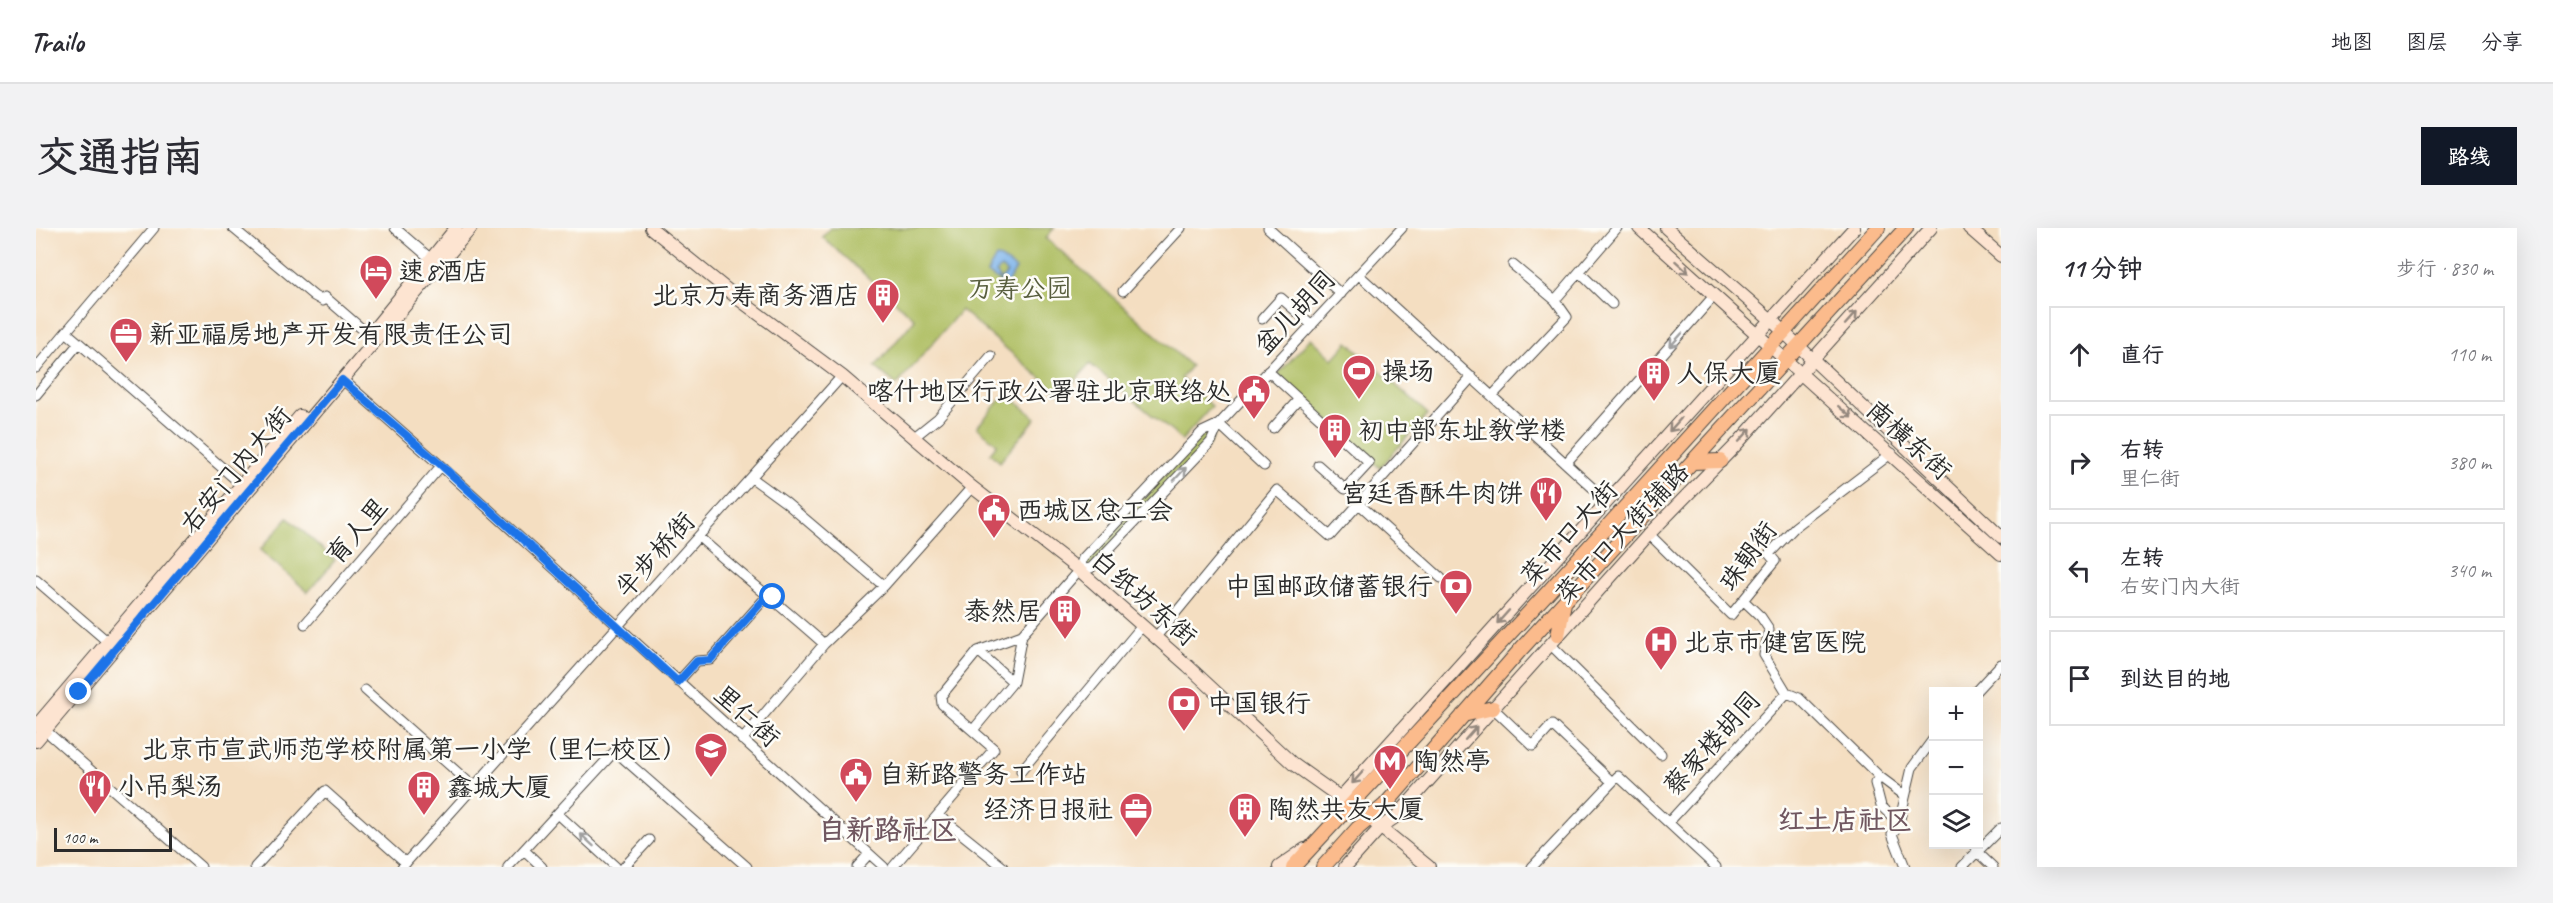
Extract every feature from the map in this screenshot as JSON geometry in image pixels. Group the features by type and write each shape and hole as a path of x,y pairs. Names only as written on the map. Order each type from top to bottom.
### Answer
{"main road":[{"name":"菜市口大街","path":"1293,867 1345,802 1550,591 1878,228"},
{"name":"菜市口大街","path":"1323,867 1375,823 1385,805 1463,715 1906,228"},
{"path":"1693,462 1720,461"},
{"path":"1554,640 1564,603"},
{"path":"1463,715 1493,708"}],"street":[{"path":"37,366 154,228"},
{"path":"232,228 314,296 322,301 325,297 369,334"},
{"path":"395,228 432,260"},
{"name":"右安门内大街","path":"36,741 41,728 108,642 432,260 456,228"},
{"name":"右安门内大街","path":"41,728 471,228"},
{"name":"白纸坊东街","path":"651,228 741,301 842,376 972,487 1079,570 1293,764 1375,823 1429,867"},
{"path":"1123,291 1181,228"},
{"path":"1268,228 1341,294"},
{"name":"盆儿胡同","path":"1022,635 1079,570 1091,568 1211,442 1219,424 1402,228"},
{"path":"1555,300 1617,228"},
{"name":"南横东街","path":"1639,228 1892,453 2001,554"},
{"name":"南横东街","path":"1666,228 1770,319 2001,537"},
{"name":"菜市口大街辅路","path":"1345,802 1606,501 1854,228"},
{"name":"菜市口大街辅路","path":"1345,867 1375,823 1397,816 1649,534 1801,374 1931,228"},
{"path":"1970,228 2001,256"},
{"path":"1980,228 2001,247"},
{"path":"1492,396 1567,317 1555,300 1513,265"},
{"path":"1579,272 1612,304"},
{"path":"1359,275 1606,501"},
{"path":"1566,463 1714,296"},
{"path":"1262,319 1281,298 1312,325"},
{"path":"66,332 242,485"},
{"path":"36,395 79,344"},
{"path":"913,438 938,418 992,356"},
{"path":"1268,371 1369,463 1345,489 1318,465"},
{"name":"半步桥街","path":"404,865 842,376"},
{"path":"1155,638 1277,490 1330,536 1472,377"},
{"name":"里仁街","path":"342,380 441,465 884,867"},
{"path":"1273,428 1299,399"},
{"path":"1219,424 1264,466"},
{"name":"珠朝街","path":"1649,534 1731,615 1775,561 1769,554 1795,527 1892,453"},
{"name":"育人里","path":"305,624 441,465"},
{"path":"752,478 785,502 884,586"},
{"path":"742,740 824,644 884,586 972,487"},
{"path":"1359,504 1442,578"},
{"path":"699,537 746,579 769,594 824,644"},
{"path":"36,580 108,642"},
{"path":"678,682 697,661 710,660 769,594"},
{"path":"1743,600 1761,617 1769,629 1764,655 1786,693 1800,698 1880,777 1904,795"},
{"path":"1021,771 1142,626"},
{"path":"893,867 994,749 942,704 941,700 978,651 1022,635"},
{"path":"973,730 1013,682 1022,635"},
{"path":"1554,640 1661,754"},
{"path":"978,651 1013,682"},
{"path":"1980,687 2001,664"},
{"path":"365,690 474,787"},
{"name":"蔡家楼胡同","path":"1669,822 1786,693"},
{"path":"1493,708 1533,746 1552,725 1669,822 1716,867"},
{"path":"41,728 201,867"},
{"path":"1905,867 1892,834 1899,823 1912,768 1932,741"},
{"path":"508,867 615,751 747,867"},
{"path":"1880,777 1875,783 1881,806 1899,823"},
{"path":"1532,867 1615,779"},
{"path":"255,867 325,791 404,865"},
{"path":"558,814 616,867"},
{"path":"938,815 1003,867"},
{"path":"1962,867 2001,828"},
{"path":"624,867 649,840"},
{"path":"1279,867 1314,843"},
{"path":"524,850 542,867"},
{"path":"1976,851 1993,867"},
{"path":"857,867 869,854"}],"green space":[{"name":"万寿公园","path":"830,228 1054,228 1046,238 1191,366 1181,378 1212,406 1182,440 1090,364 1062,396 961,310 897,385 875,367 915,319 822,237"},
{"name":"操场","path":"1311,338 1333,359 1348,342 1428,414 1380,468 1278,374"},
{"path":"1006,393 1036,418 1000,462 990,453 997,444 977,427"},
{"path":"1219,424 1211,442 1091,568 1079,570 1202,432"},
{"path":"288,518 335,560 308,592 260,550"}],"water":[{"path":"996,257 1016,269 1007,283 999,282 1007,273 1001,268 996,273 1000,278 998,280 987,273"}],"place":[{"name":"速8酒店","path":"376,300"},
{"name":"北京万寿商务酒店","path":"883,324"},
{"name":"新亚福房地产开发有限责任公司","path":"126,363"},
{"name":"操场","path":"1359,400"},
{"name":"人保大厦","path":"1654,402"},
{"name":"喀什地区行政公署驻北京联络处","path":"1254,420"},
{"name":"初中部东址教学楼","path":"1335,459"},
{"name":"宫廷香酥牛肉饼","path":"1546,522"},
{"name":"西城区总工会","path":"994,539"},
{"name":"中国邮政储蓄银行","path":"1456,615"},
{"name":"泰然居","path":"1065,640"},
{"name":"北京市健宫医院","path":"1661,671"},
{"name":"中国银行","path":"1184,732"},
{"name":"北京市宣武师范学校附属第一小学（里仁校区）","path":"711,778"},
{"name":"陶然亭","path":"1390,790"},
{"name":"自新路警务工作站","path":"856,803"},
{"name":"小吊梨汤","path":"95,815"},
{"name":"鑫城大厦","path":"424,816"},
{"name":"经济日报社","path":"1136,838"},
{"name":"陶然共友大厦","path":"1245,838"}],"district":[{"name":"红土店社区","path":"1845,820"},
{"name":"自新路社区","path":"888,829"}],"route":[{"path":"79,692 342,380 441,465 678,682 697,661 710,660 769,594 773,597"}]}
